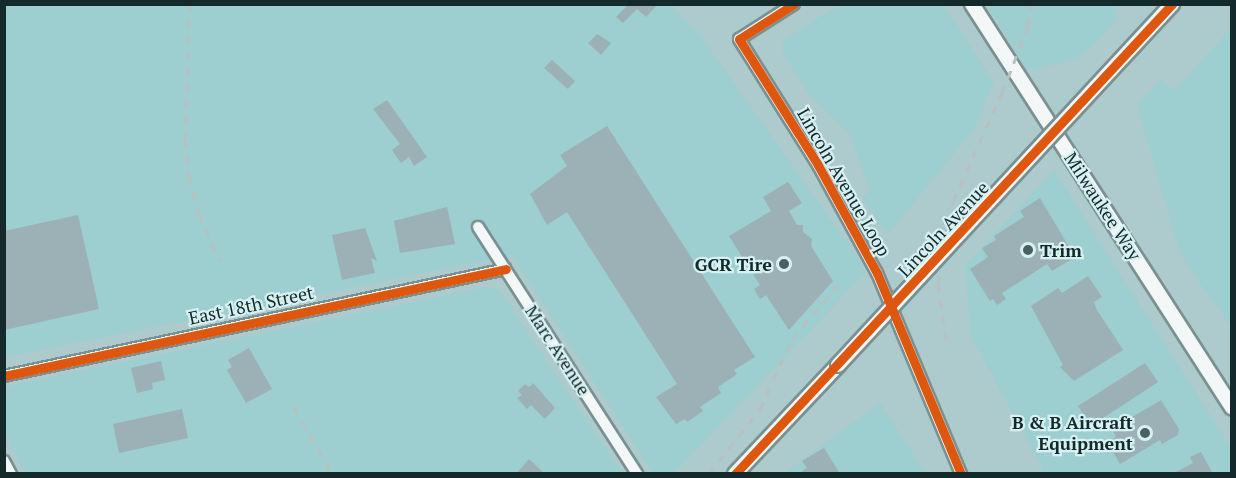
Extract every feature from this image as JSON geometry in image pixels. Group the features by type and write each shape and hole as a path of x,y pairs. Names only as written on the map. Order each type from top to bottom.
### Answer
{"street":[{"name":"Lincoln Avenue Loop","path":"794,4 739,39 818,165 877,273 961,474"},
{"name":"Milwaukee Way","path":"972,4 1232,408"},
{"name":"Lincoln Avenue","path":"735,474 1172,4"},
{"name":"Marc Avenue","path":"478,227 637,474"},
{"name":"East 18th Street","path":"4,376 506,269"},
{"path":"4,461 11,474"}],"shaded area":[{"path":"841,4 944,5 994,83 974,129 888,234 862,198 870,190 849,133 810,96 781,50 784,40"},
{"path":"5,5 671,5 702,38 867,271 674,473 653,473 512,255 5,357"},
{"path":"987,5 1112,5 1118,20 1079,58 1028,71"},
{"path":"1231,29 1231,326 1187,265 1176,241 1137,105 1161,79 1174,90"},
{"path":"1054,170 1231,448 1231,473 1045,473 971,336 965,266"},
{"path":"487,287 500,291 622,473 25,473 5,435 4,387"},
{"path":"880,403 925,473 783,474"}],"building":[{"path":"629,4 658,4 646,17 637,9 623,23 616,17"},
{"path":"597,34 611,43 601,55 588,43"},
{"path":"552,60 575,81 568,89 544,68"},
{"path":"387,100 427,157 414,166 409,157 401,163 392,150 400,144 373,109"},
{"path":"607,126 755,357 734,370 737,374 718,387 721,393 700,407 703,411 687,422 685,419 676,424 656,397 677,384 567,212 547,225 530,194 567,166 560,155"},
{"name":"GCR Tire","path":"788,182 802,203 789,211 797,225 803,225 803,232 812,239 811,246 833,281 789,330 766,295 760,299 754,289 760,285 729,236 771,211 763,197"},
{"name":"Trim","path":"1040,198 1075,257 1052,271 1047,264 1002,293 1006,299 997,305 993,299 990,301 970,269 988,257 982,248 996,240 994,236 1024,217 1020,211"},
{"path":"447,207 455,244 400,253 394,221"},
{"path":"78,215 99,309 4,330 4,231"},
{"path":"365,228 377,261 371,258 375,273 342,280 332,235"},
{"path":"1088,276 1102,297 1094,302 1097,310 1123,350 1074,381 1060,367 1063,365 1031,306 1058,288 1062,293"},
{"path":"249,348 272,389 246,403 227,370 232,367 228,360"},
{"path":"161,361 165,380 152,383 153,389 137,393 131,368"},
{"path":"1145,363 1158,382 1091,426 1078,406"},
{"path":"533,383 555,408 545,419 531,405 527,409 517,398 522,395 518,391 525,384 529,387"},
{"name":"B & B Aircraft Equipment","path":"1161,400 1179,429 1178,435 1162,444 1160,440 1120,464 1107,442 1116,437 1112,429"},
{"path":"182,409 188,438 119,453 113,424"},
{"path":"824,448 840,474 798,474 807,468 802,461"},
{"path":"1201,452 1213,474 1172,474 1193,463 1190,457"},
{"path":"529,459 545,474 516,474"}],"railway":[{"path":"190,4 185,140 189,176 199,214 220,261"},
{"path":"946,340 938,284 953,201 1002,93 1028,26 1031,4"},
{"path":"709,474 760,409 792,339 838,285"},
{"path":"294,407 332,474"}],"cycle path":[{"path":"794,4 739,39 818,165 877,273 961,474"},
{"path":"735,474 1172,4"},
{"path":"4,376 506,269"}],"place":[{"name":"Trim","path":"1028,250"},
{"name":"GCR Tire","path":"784,264"},
{"name":"B & B Aircraft Equipment","path":"1145,433"}]}
